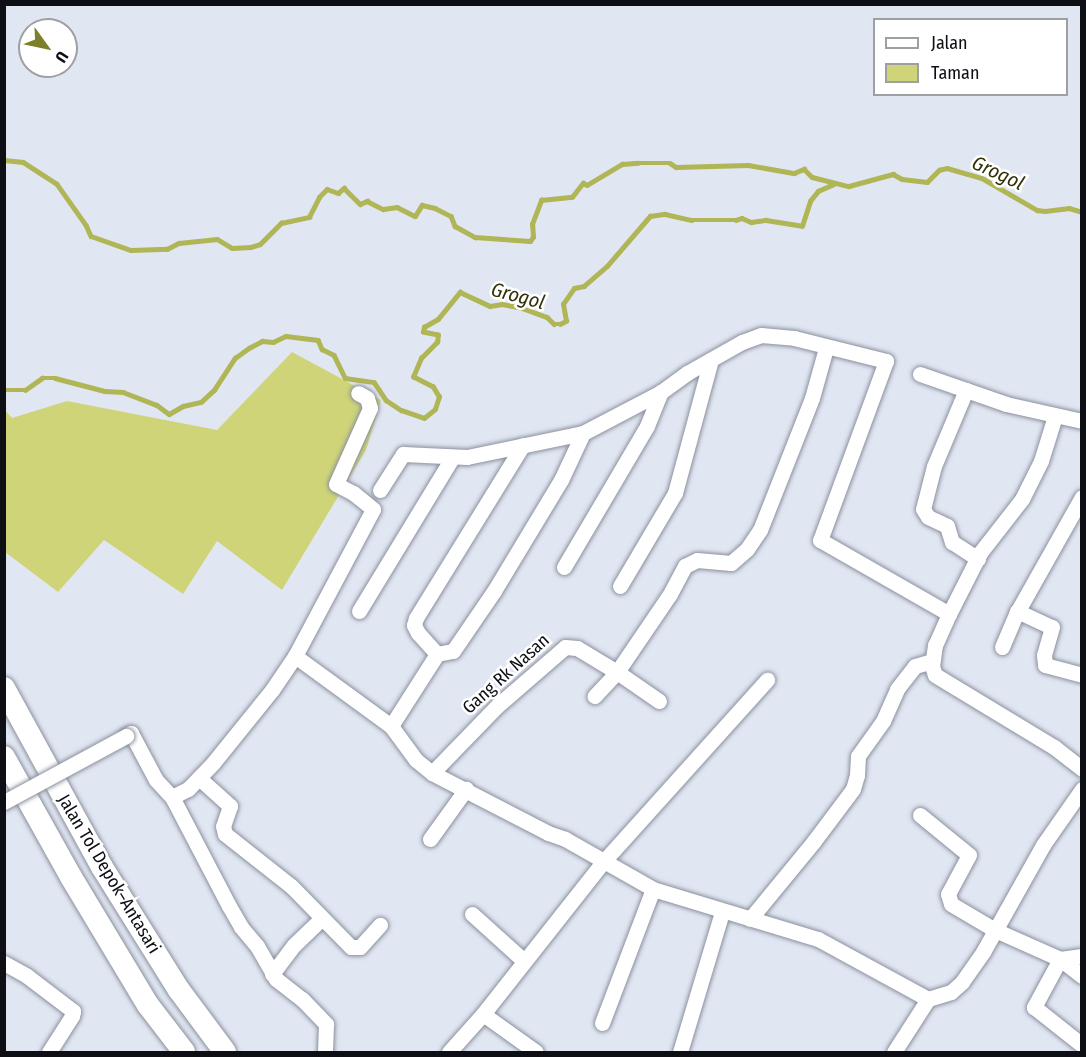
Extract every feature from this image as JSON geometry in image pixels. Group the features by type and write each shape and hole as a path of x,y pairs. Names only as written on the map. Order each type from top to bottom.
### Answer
{"highway":[{"name":"Jalan Tol Depok–Antasari","path":"4,688 102,867 179,990 225,1053"},
{"name":"Jalan Tol Depok–Antasari","path":"4,757 71,877 142,995 184,1053"}],"street":[{"path":"380,490 403,454 452,458 490,454 583,433 661,392 742,342 761,335 786,336 826,348 886,361 820,540 949,614"},
{"path":"595,696 617,672 670,594 685,566 697,560 731,563 747,549 760,530 812,398 826,348"},
{"path":"620,586 675,493 711,360"},
{"path":"920,374 1055,416 1082,421"},
{"path":"966,390 933,466 923,509 928,517 947,526 952,542 978,558"},
{"path":"564,567 647,426 661,392"},
{"path":"172,797 188,789 265,699 295,656 373,509 353,492 336,484 370,408 367,398 358,393"},
{"path":"1055,416 1041,461 1022,500 978,558 935,645 932,661 935,675 1054,747 1082,769"},
{"path":"391,726 436,654 453,651 494,591 561,480 583,433"},
{"path":"436,654 418,633 414,625 416,618 523,445"},
{"path":"359,610 452,458"},
{"path":"1002,647 1017,611 1082,497"},
{"path":"1017,611 1052,629 1044,655 1045,665 1082,675"},
{"name":"Gang Rk Nasan","path":"432,773 497,706 563,648 577,648 659,701"},
{"path":"295,656 391,726 416,760 432,773 604,861 653,889 722,912 818,939 866,963 928,999"},
{"path":"750,919 853,789 857,775 858,756 883,721 897,689 915,666 932,661"},
{"path":"449,1053 483,1014 604,861 767,681"},
{"path":"4,802 131,733 156,780 172,797 237,920 257,946 276,980 306,1002 326,1024 325,1053"},
{"path":"198,778 228,802 230,810 223,826 225,834 292,887 321,919 354,948 360,947 380,925"},
{"path":"430,839 466,789"},
{"path":"894,1053 928,999 951,992 962,982 995,930 1043,845 1082,789"},
{"path":"920,815 969,855 948,894 948,900 995,930 1060,959 1082,976"},
{"path":"602,1023 653,889"},
{"path":"680,1053 722,912"},
{"path":"472,914 524,961"},
{"path":"272,974 294,945 321,919"},
{"path":"1060,959 1082,956"},
{"path":"1060,959 1034,1007 1082,1045"},
{"path":"4,963 73,1011 49,1053"},
{"path":"483,1014 536,1053"}],"green space":[{"path":"292,352 381,400 366,450 282,590 217,541 183,594 104,540 58,592 5,552 4,409 12,418 67,401 217,430"}],"waterway":[{"name":"Grogol","path":"4,160 23,162 57,184 86,225 91,236 131,250 167,249 179,243 217,239 232,248 251,247 260,244 281,223 309,217 319,197 327,189 338,193 344,188 360,204 367,201 383,209 397,207 415,216 422,205 435,208 451,216 455,226 475,237 530,241 533,237 532,224 541,200 572,197 583,183 587,185 622,164 638,163 670,163 676,167 748,165 794,173 804,169 812,177 849,186 893,174 902,179 927,182 939,170 947,168 982,178 1037,210 1069,208 1082,212"},
{"name":"Grogol","path":"4,390 25,390 42,378 55,378 105,391 123,392 157,405 169,414 183,406 201,402 214,390 235,358 249,348 262,341 273,342 286,336 318,340 322,349 334,355 345,378 374,382 386,400 401,410 424,418 435,409 439,397 433,387 413,377 421,358 437,342 438,335 423,332 424,327 438,319 460,292 490,306 502,304 522,308 547,317 554,324 560,324 566,321 563,304 574,288 584,286 607,266 650,216 665,214 691,220 742,218 751,222 766,220 802,226 810,201 818,191 834,184"}]}
